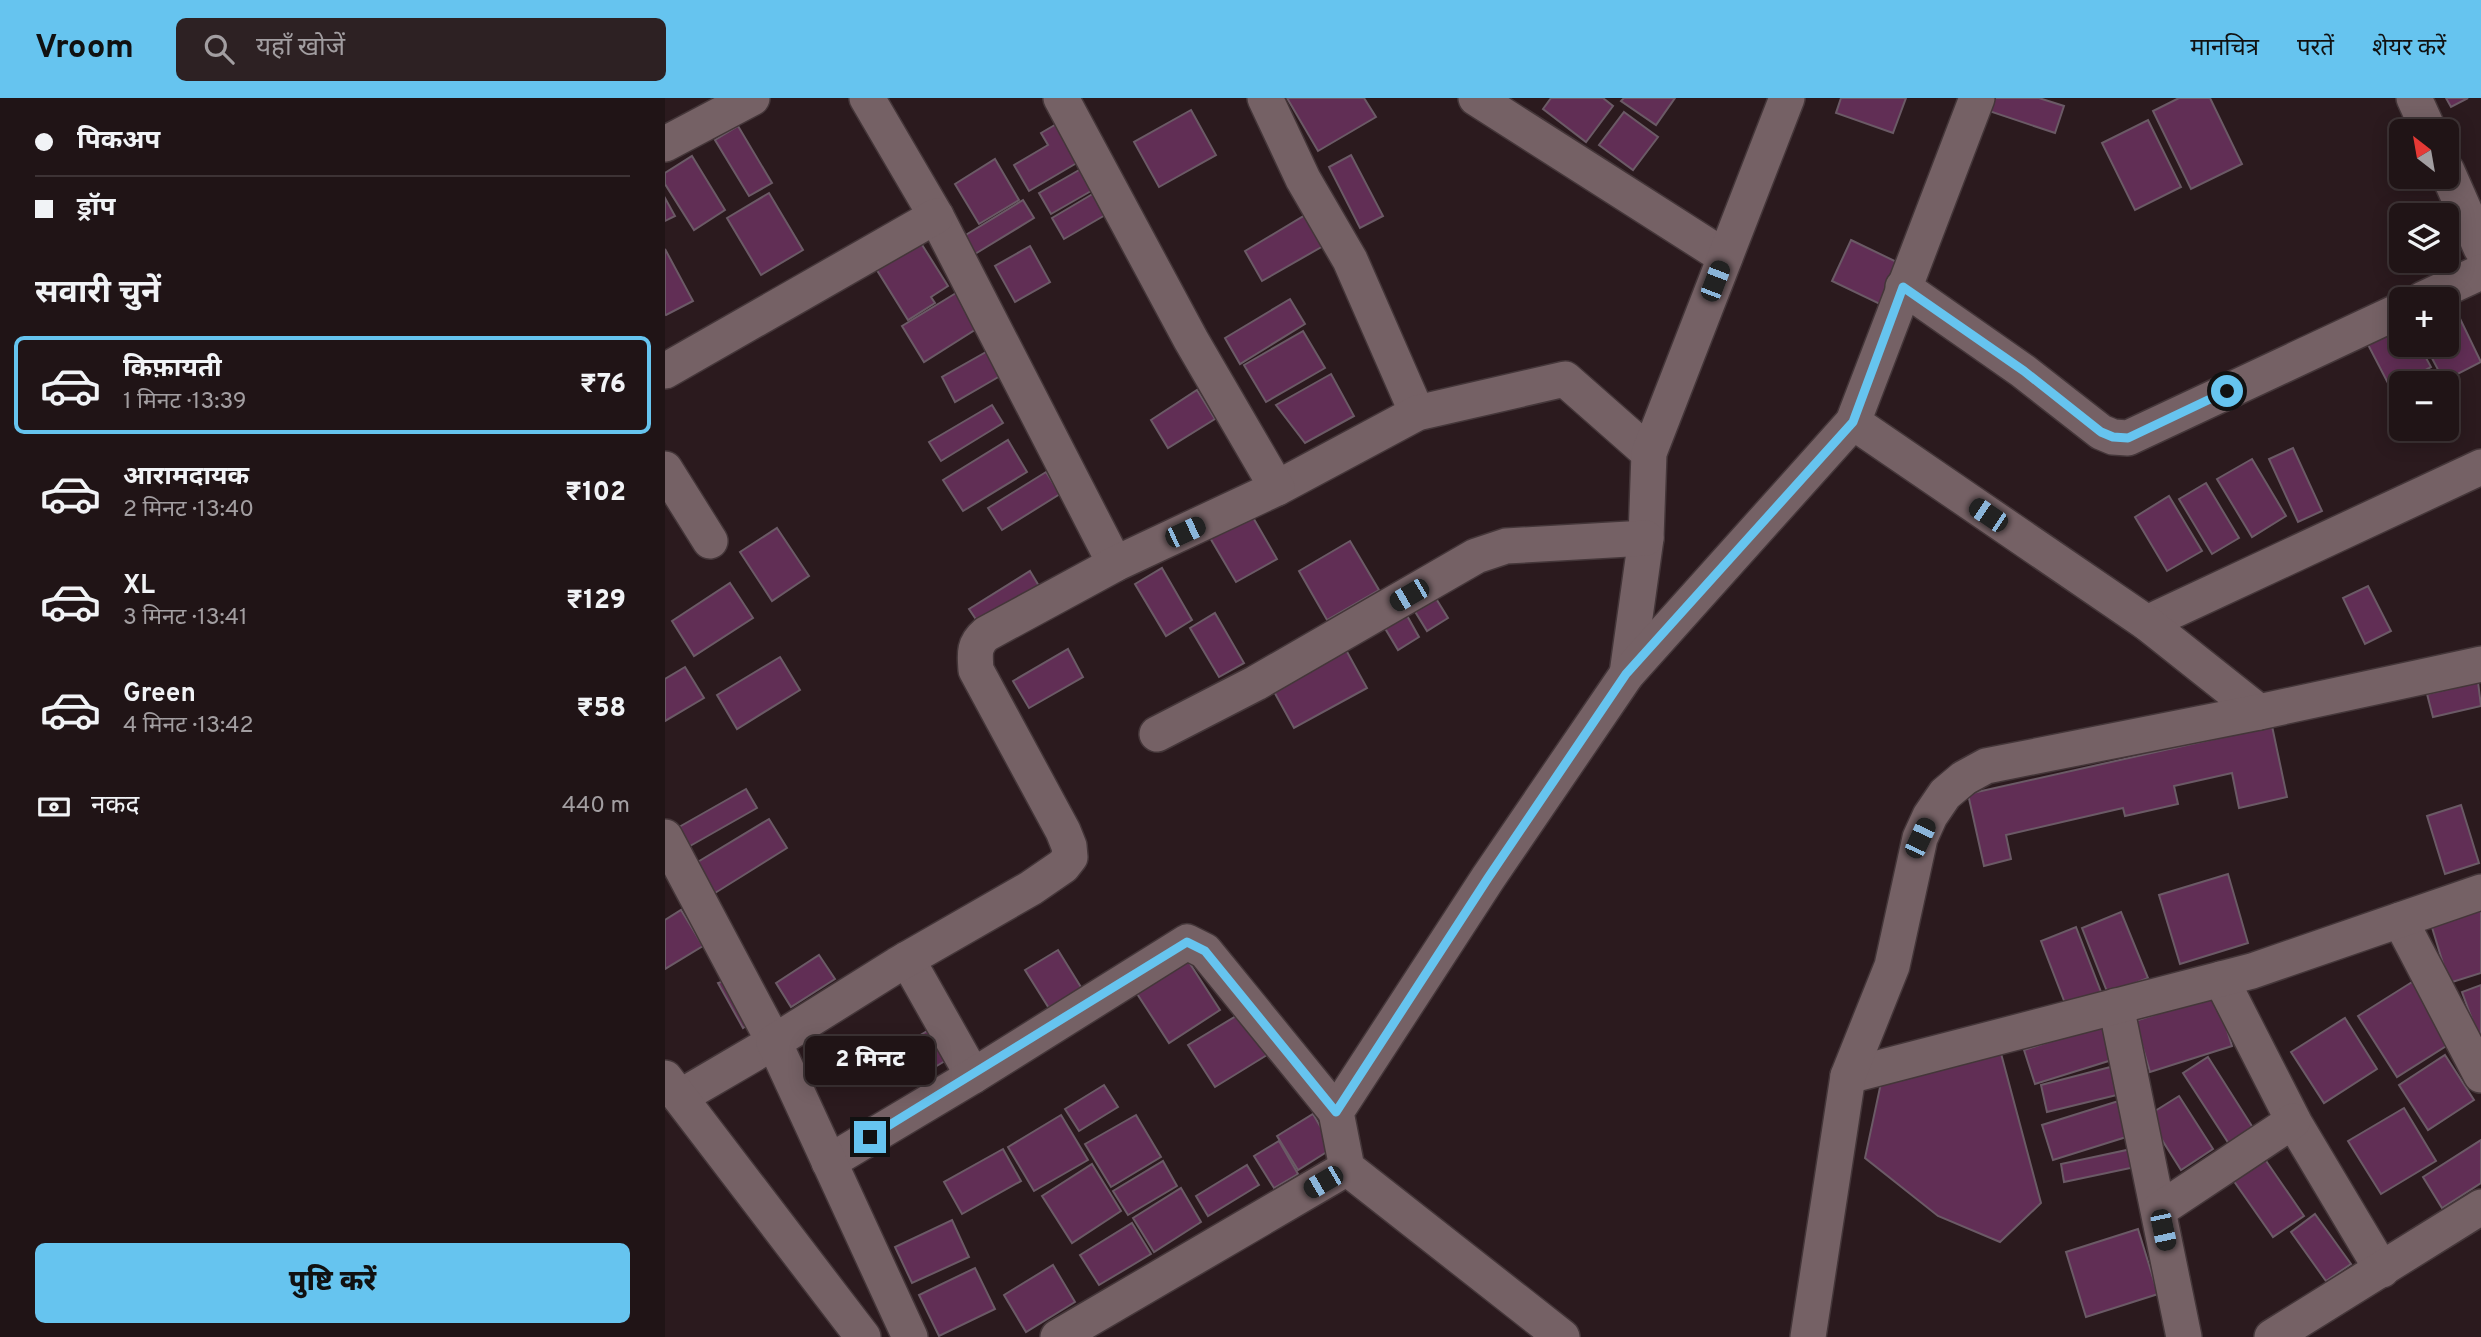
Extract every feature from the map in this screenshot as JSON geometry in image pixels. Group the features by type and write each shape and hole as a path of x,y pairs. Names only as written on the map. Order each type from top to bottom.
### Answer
{"street":[{"path":"665,144 752,98"},
{"path":"867,98 936,216 1115,564"},
{"path":"1061,98 1191,340 1277,488"},
{"path":"1265,98 1303,179 1350,260 1417,414"},
{"path":"1476,98 1725,257"},
{"path":"1626,674 1646,538 1649,453 1787,98"},
{"path":"1336,1112 1488,878 1626,674 1853,422 1976,98"},
{"path":"2413,98 2423,119"},
{"path":"2455,189 2481,247"},
{"path":"665,371 936,216"},
{"path":"2449,287 2481,272"},
{"path":"1903,287 2024,371 2101,432 2113,437 2128,438 2389,316"},
{"path":"863,1337 673,1087 774,1042 907,959 1031,888 1063,866 1070,856 1063,831 976,670 975,649 979,640 1115,564 1277,488 1417,414 1565,379 1649,453"},
{"path":"1853,422 2147,623 2259,712"},
{"path":"2147,623 2481,467"},
{"path":"665,469 710,541"},
{"path":"1157,734 1256,683 1476,556 1506,546 1646,538"},
{"path":"1808,1337 1848,1076 1892,966 1920,838 1930,816 1945,794 1986,766 2259,712 2481,664"},
{"path":"667,848 774,1042 910,1337"},
{"path":"1848,1076 2252,971 2481,892"},
{"path":"2400,920 2481,1075"},
{"path":"829,1162 974,1076 1187,942 1205,951 1336,1112 1347,1168 1562,1337"},
{"path":"907,959 974,1076"},
{"path":"2221,979 2293,1121 2382,1270"},
{"path":"2116,1006 2183,1337"},
{"path":"2159,1210 2293,1121"},
{"path":"1058,1337 1347,1168"},
{"path":"2272,1337 2481,1208"}],"building":[{"path":"1287,98 1364,98 1376,117 1318,151"},
{"path":"1551,98 1603,98 1613,106 1586,142 1543,109"},
{"path":"1624,98 1675,98 1656,125 1621,101"},
{"path":"1841,98 1906,98 1893,133 1836,113"},
{"path":"1987,98 2039,98 2064,106 2055,133 1983,109"},
{"path":"2179,98 2210,98 2242,164 2191,189 2153,111"},
{"path":"2446,98 2468,98 2451,107"},
{"path":"1191,110 1216,155 1159,187 1134,142"},
{"path":"1624,112 1658,137 1633,170 1599,145"},
{"path":"1065,119 1087,157 1029,191 1014,165 1048,145 1041,133"},
{"path":"2148,120 2181,187 2135,210 2102,143"},
{"path":"738,126 772,183 749,196 715,140"},
{"path":"1351,155 1383,216 1360,228 1329,167"},
{"path":"692,156 725,210 694,230 665,184 665,173"},
{"path":"995,159 1019,200 979,224 955,184"},
{"path":"1093,162 1105,183 1051,214 1039,193"},
{"path":"1106,186 1119,207 1064,239 1052,218"},
{"path":"769,193 803,250 761,275 727,218"},
{"path":"665,198 675,216 665,221"},
{"path":"1023,200 1034,218 975,254 964,236"},
{"path":"1307,214 1325,245 1262,281 1245,251"},
{"path":"914,232 948,286 931,297 935,303 908,320 870,259"},
{"path":"1851,240 1903,265 1884,306 1832,281"},
{"path":"1030,246 1050,282 1015,302 995,266"},
{"path":"665,249 693,301 666,315 665,314"},
{"path":"956,293 978,328 924,362 902,326"},
{"path":"1290,299 1305,324 1240,364 1225,338"},
{"path":"2459,317 2481,362 2459,373 2459,371 2439,371 2431,357 2459,357"},
{"path":"2389,324 2389,357 2426,357 2431,367 2424,371 2389,371 2389,385 2364,337"},
{"path":"1303,331 1325,368 1266,402 1244,365"},
{"path":"993,348 1007,372 955,402 942,377"},
{"path":"1331,374 1354,416 1305,443 1276,405"},
{"path":"1197,390 1215,419 1168,448 1151,420"},
{"path":"992,405 1003,423 941,461 929,442"},
{"path":"1008,440 1027,472 963,511 943,480"},
{"path":"2293,448 2322,511 2298,522 2269,459"},
{"path":"2252,459 2286,516 2252,537 2217,479"},
{"path":"1046,472 1060,494 1002,530 988,508"},
{"path":"2206,483 2239,538 2212,554 2179,499"},
{"path":"2169,496 2202,551 2167,571 2135,517"},
{"path":"1247,507 1277,559 1236,582 1206,531"},
{"path":"777,528 809,576 772,601 740,552"},
{"path":"1350,541 1379,590 1327,620 1299,571"},
{"path":"1162,568 1192,620 1166,636 1135,584"},
{"path":"1030,571 1039,586 979,624 969,609"},
{"path":"730,583 753,618 694,656 672,621"},
{"path":"2368,586 2391,631 2365,644 2343,598"},
{"path":"1432,592 1448,618 1427,631 1411,605"},
{"path":"1405,612 1419,637 1398,650 1383,625"},
{"path":"1215,613 1244,663 1219,677 1190,628"},
{"path":"1340,639 1367,688 1294,728 1267,679"},
{"path":"1068,649 1083,677 1029,708 1013,681"},
{"path":"780,657 800,690 737,729 717,695"},
{"path":"685,667 704,698 665,721 665,679"},
{"path":"2478,682 2481,706 2433,717 2427,694"},
{"path":"2272,726 2287,797 2239,808 2232,773 2174,786 2178,804 2125,816 2123,808 2006,835 2011,859 1984,866 1968,794"},
{"path":"746,789 757,808 690,846 679,827"},
{"path":"2461,805 2479,863 2445,874 2427,816"},
{"path":"769,819 787,848 715,893 696,863"},
{"path":"2228,874 2248,943 2180,964 2159,895"},
{"path":"2481,905 2481,973 2449,983 2430,921"},
{"path":"681,910 703,946 665,969 665,920"},
{"path":"2121,912 2148,978 2108,994 2082,928"},
{"path":"2076,927 2103,997 2068,1011 2041,941"},
{"path":"1058,950 1084,992 1052,1013 1025,970"},
{"path":"1183,953 1220,1010 1169,1043 1132,986"},
{"path":"819,955 835,979 791,1007 776,983"},
{"path":"2420,977 2459,1038 2397,1077 2358,1016"},
{"path":"733,978 756,1019 743,1028 718,983"},
{"path":"2481,985 2481,1044 2462,992"},
{"path":"2216,995 2232,1046 2150,1072 2135,1021"},
{"path":"1241,1013 1267,1055 1215,1087 1188,1045"},
{"path":"2345,1018 2377,1069 2324,1103 2291,1052"},
{"path":"947,1019 965,1049 905,1085 887,1055"},
{"path":"2104,1024 2115,1059 2035,1084 2024,1050"},
{"path":"1999,1046 2041,1203 2000,1242 1938,1216 1865,1158 1882,1078"},
{"path":"2445,1055 2474,1100 2428,1130 2399,1085"},
{"path":"2208,1057 2255,1131 2231,1147 2183,1073"},
{"path":"2118,1065 2125,1093 2047,1112 2041,1085"},
{"path":"1104,1085 1118,1107 1079,1131 1065,1109"},
{"path":"2179,1096 2213,1149 2181,1170 2147,1116"},
{"path":"2128,1098 2139,1133 2053,1160 2042,1125"},
{"path":"2404,1108 2436,1161 2381,1194 2348,1141"},
{"path":"1313,1114 1333,1148 1298,1170 1277,1136"},
{"path":"1061,1115 1088,1160 1034,1191 1008,1147"},
{"path":"1136,1115 1161,1157 1111,1187 1085,1144"},
{"path":"2481,1140 2481,1183 2442,1208 2423,1177"},
{"path":"1279,1141 1298,1174 1274,1188 1254,1156"},
{"path":"2136,1148 2140,1166 2064,1182 2061,1164"},
{"path":"1003,1149 1021,1181 962,1214 944,1182"},
{"path":"2262,1155 2304,1216 2273,1237 2231,1177"},
{"path":"1163,1161 1177,1186 1128,1215 1113,1191"},
{"path":"1092,1164 1121,1211 1072,1243 1042,1196"},
{"path":"1247,1165 1259,1185 1208,1216 1196,1196"},
{"path":"1181,1188 1201,1222 1154,1252 1133,1218"},
{"path":"2315,1214 2351,1264 2326,1281 2291,1232"},
{"path":"952,1220 969,1257 912,1283 895,1247"},
{"path":"1132,1223 1151,1254 1099,1285 1080,1255"},
{"path":"2138,1229 2158,1294 2086,1317 2066,1252"},
{"path":"1053,1265 1075,1302 1026,1332 1004,1295"},
{"path":"975,1268 995,1309 939,1336 919,1295"}],"route":[{"path":"870,1137 974,1076 1187,942 1205,951 1336,1112 1488,878 1626,674 1853,422 1903,287 2024,371 2101,432 2113,437 2128,438 2227,391"}]}
